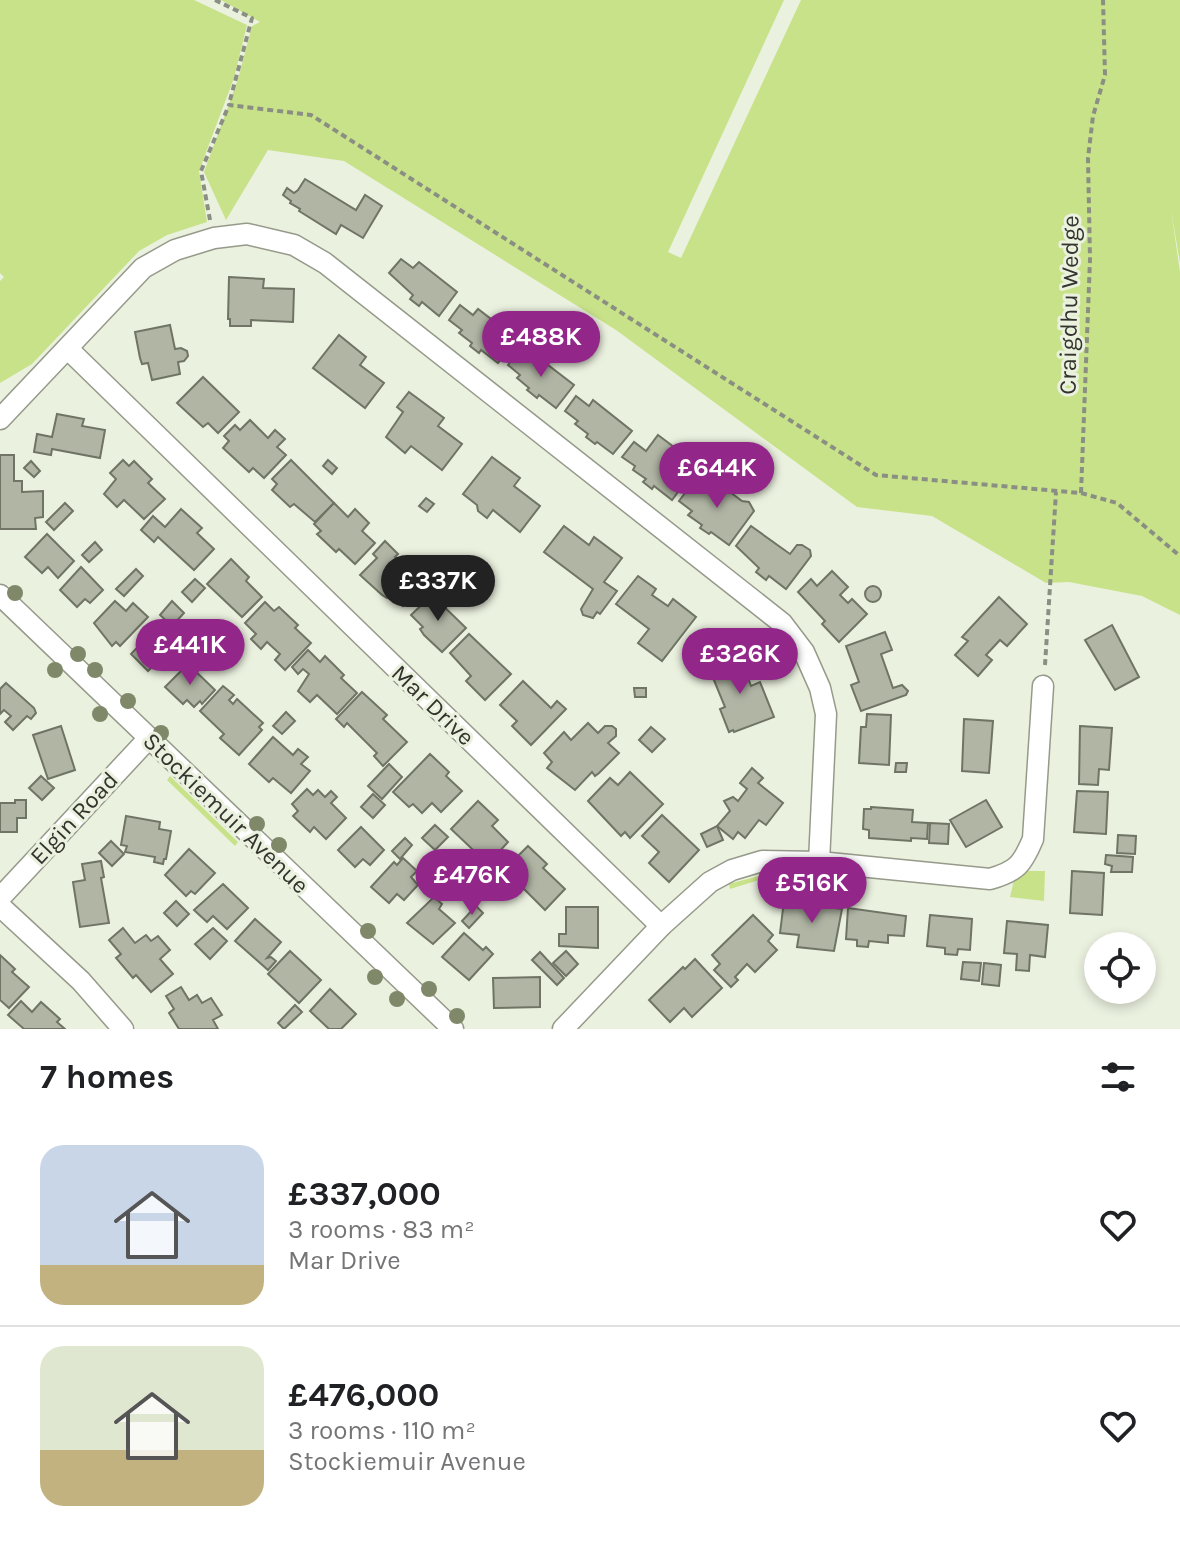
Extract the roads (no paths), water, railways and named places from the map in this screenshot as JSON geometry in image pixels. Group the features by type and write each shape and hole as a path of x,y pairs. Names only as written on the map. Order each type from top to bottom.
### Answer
{"street":[{"path":"0,419 143,268 175,250 214,238 247,234 294,245 325,263 782,623 804,652 820,688 826,714 819,862"},
{"name":"Mar Drive","path":"68,349 661,926"},
{"name":"Stockiemuir Avenue","path":"0,595 453,1029"},
{"path":"563,1029 661,926 710,882 732,870 762,861 819,862 990,879 1009,873 1023,862 1033,839 1043,682"},
{"name":"Elgin Road","path":"0,898 148,739"},
{"path":"0,906 81,981 123,1029"}]}
